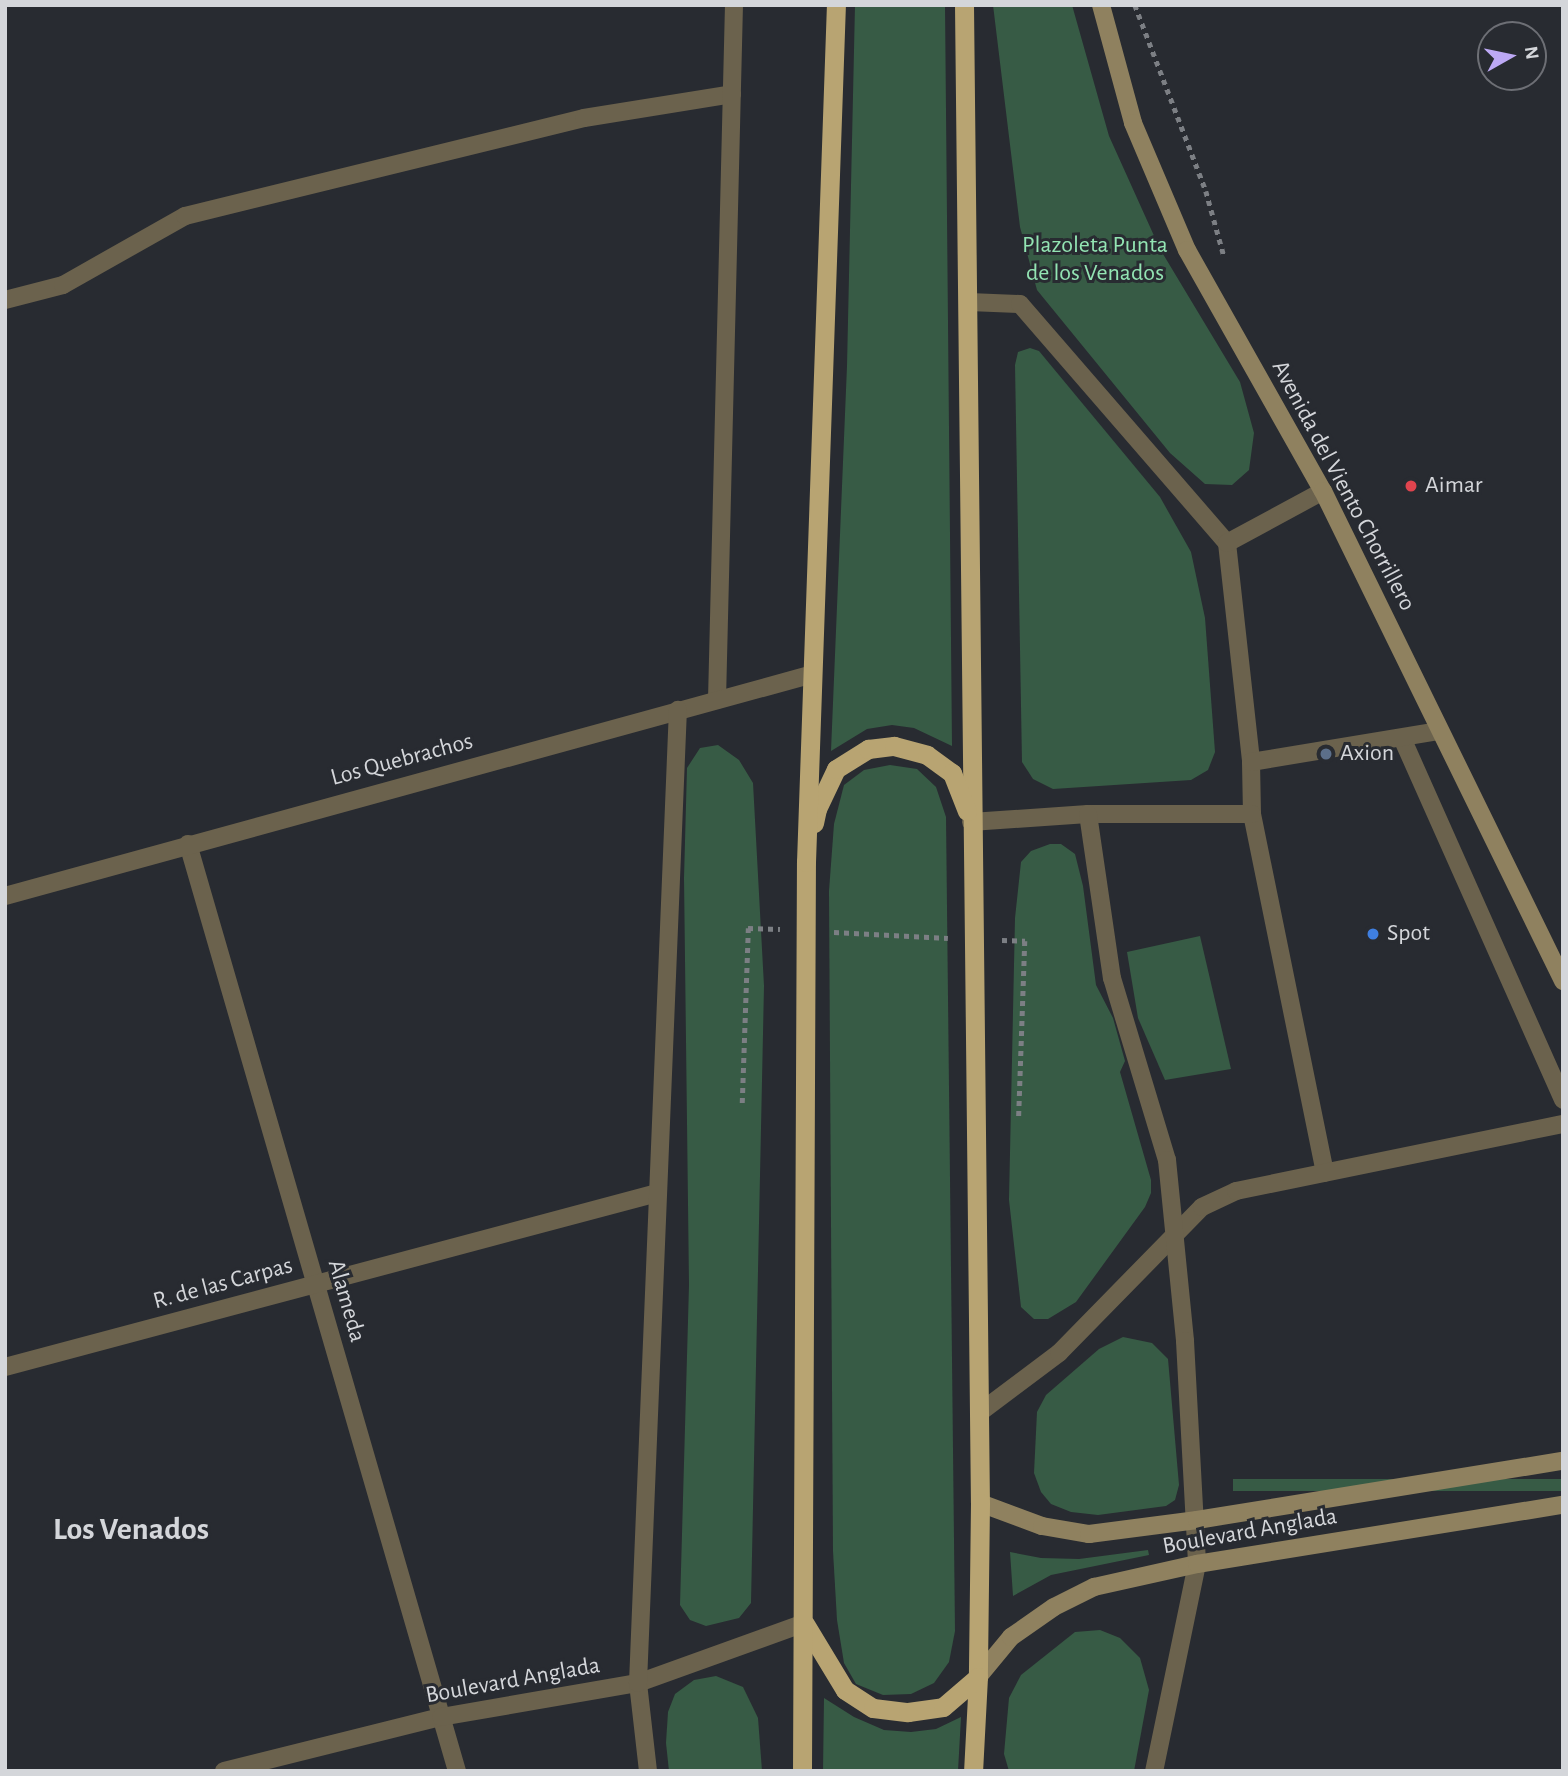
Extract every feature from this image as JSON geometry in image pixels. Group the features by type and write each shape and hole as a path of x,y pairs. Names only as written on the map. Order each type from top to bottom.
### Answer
{"highway":[{"path":"802,1771 805,1623 806,862 836,5"},
{"path":"964,5 980,1503 978,1677 972,1771"},
{"path":"806,862 817,809 836,769 868,749 894,746 927,755 952,773 971,822"},
{"path":"805,1623 845,1690 873,1708 908,1712 943,1707 978,1677"}],"main road":[{"name":"Avenida del Viento Chorrillero","path":"1101,5 1133,123 1187,250 1323,491 1563,981"},
{"name":"Boulevard Anglada","path":"980,1503 1042,1526 1089,1534 1197,1520 1563,1461"},
{"name":"Boulevard Anglada","path":"978,1677 1011,1637 1054,1607 1094,1587 1197,1564 1563,1505"}],"street":[{"path":"717,700 734,5"},
{"path":"5,300 63,285 185,216 584,118 732,94"},
{"path":"969,302 1020,304 1227,543 1251,762 1252,814 1325,1173"},
{"path":"1227,543 1323,491"},
{"name":"Los Quebrachos","path":"5,896 813,674"},
{"path":"648,1771 638,1684 678,710"},
{"path":"1251,762 1440,731"},
{"path":"1402,737 1563,1100"},
{"path":"971,822 1088,814 1252,814"},
{"path":"1088,814 1112,978 1167,1160 1197,1520 1197,1564 1154,1771"},
{"name":"Alameda","path":"188,844 457,1771"},
{"path":"979,1413 1059,1353 1202,1207 1236,1191 1563,1125"},
{"name":"R. de las Carpas","path":"5,1367 657,1193"},
{"name":"Boulevard Anglada","path":"224,1771 441,1717 638,1684 805,1623"}],"path":[{"path":"1135,5 1206,191 1228,269"},
{"path":"742,1103 748,928 790,930"},
{"path":"831,932 956,938"},
{"path":"998,940 1025,942 1019,1117"}],"green space":[{"path":"855,5 945,5 952,746 914,728 892,725 867,729 831,751 847,366"},
{"name":"Plazoleta Punta de los Venados","path":"993,5 1072,5 1109,136 1160,249 1240,382 1254,433 1249,470 1232,485 1205,484 1170,453 1037,290 1020,227"},
{"path":"1030,348 1039,351 1160,497 1191,552 1205,618 1215,752 1208,770 1191,780 1053,789 1033,779 1022,762 1015,365 1018,352"},
{"path":"718,745 739,760 753,783 764,986 751,1603 739,1618 706,1626 690,1620 680,1605 689,1285 684,878 687,768 700,748"},
{"path":"890,765 917,769 936,787 946,817 955,1631 949,1662 934,1683 911,1694 883,1695 856,1684 844,1663 837,1620 833,1551 829,891 834,824 844,785 864,770"},
{"path":"1050,844 1061,844 1075,854 1083,886 1096,985 1113,1018 1125,1061 1120,1072 1151,1180 1151,1193 1145,1207 1076,1302 1048,1319 1034,1319 1021,1307 1009,1200 1015,918 1021,862 1031,851"},
{"path":"1200,936 1231,1069 1165,1080 1138,1018 1127,952"},
{"path":"1123,1337 1152,1343 1168,1359 1179,1485 1175,1500 1166,1506 1098,1515 1071,1512 1051,1504 1041,1492 1034,1473 1037,1412 1046,1395 1099,1349"},
{"path":"1233,1479 1563,1479 1563,1491 1233,1491"},
{"path":"1148,1550 1149,1555 1051,1575 1013,1596 1010,1552 1041,1558 1079,1559"},
{"path":"1100,1630 1120,1638 1140,1658 1149,1690 1134,1771 1009,1771 1004,1754 1009,1698 1021,1675 1075,1632"},
{"path":"716,1676 743,1687 758,1718 762,1771 669,1771 666,1743 668,1712 675,1694 694,1680"},
{"path":"824,1698 854,1717 884,1730 911,1732 936,1729 961,1717 958,1771 823,1771"}],"place":[{"name":"Aimar","path":"1411,486"},
{"name":"Axion","path":"1326,754"},
{"name":"Spot","path":"1373,934"}],"district":[{"name":"Los Venados","path":"131,1529"}]}
